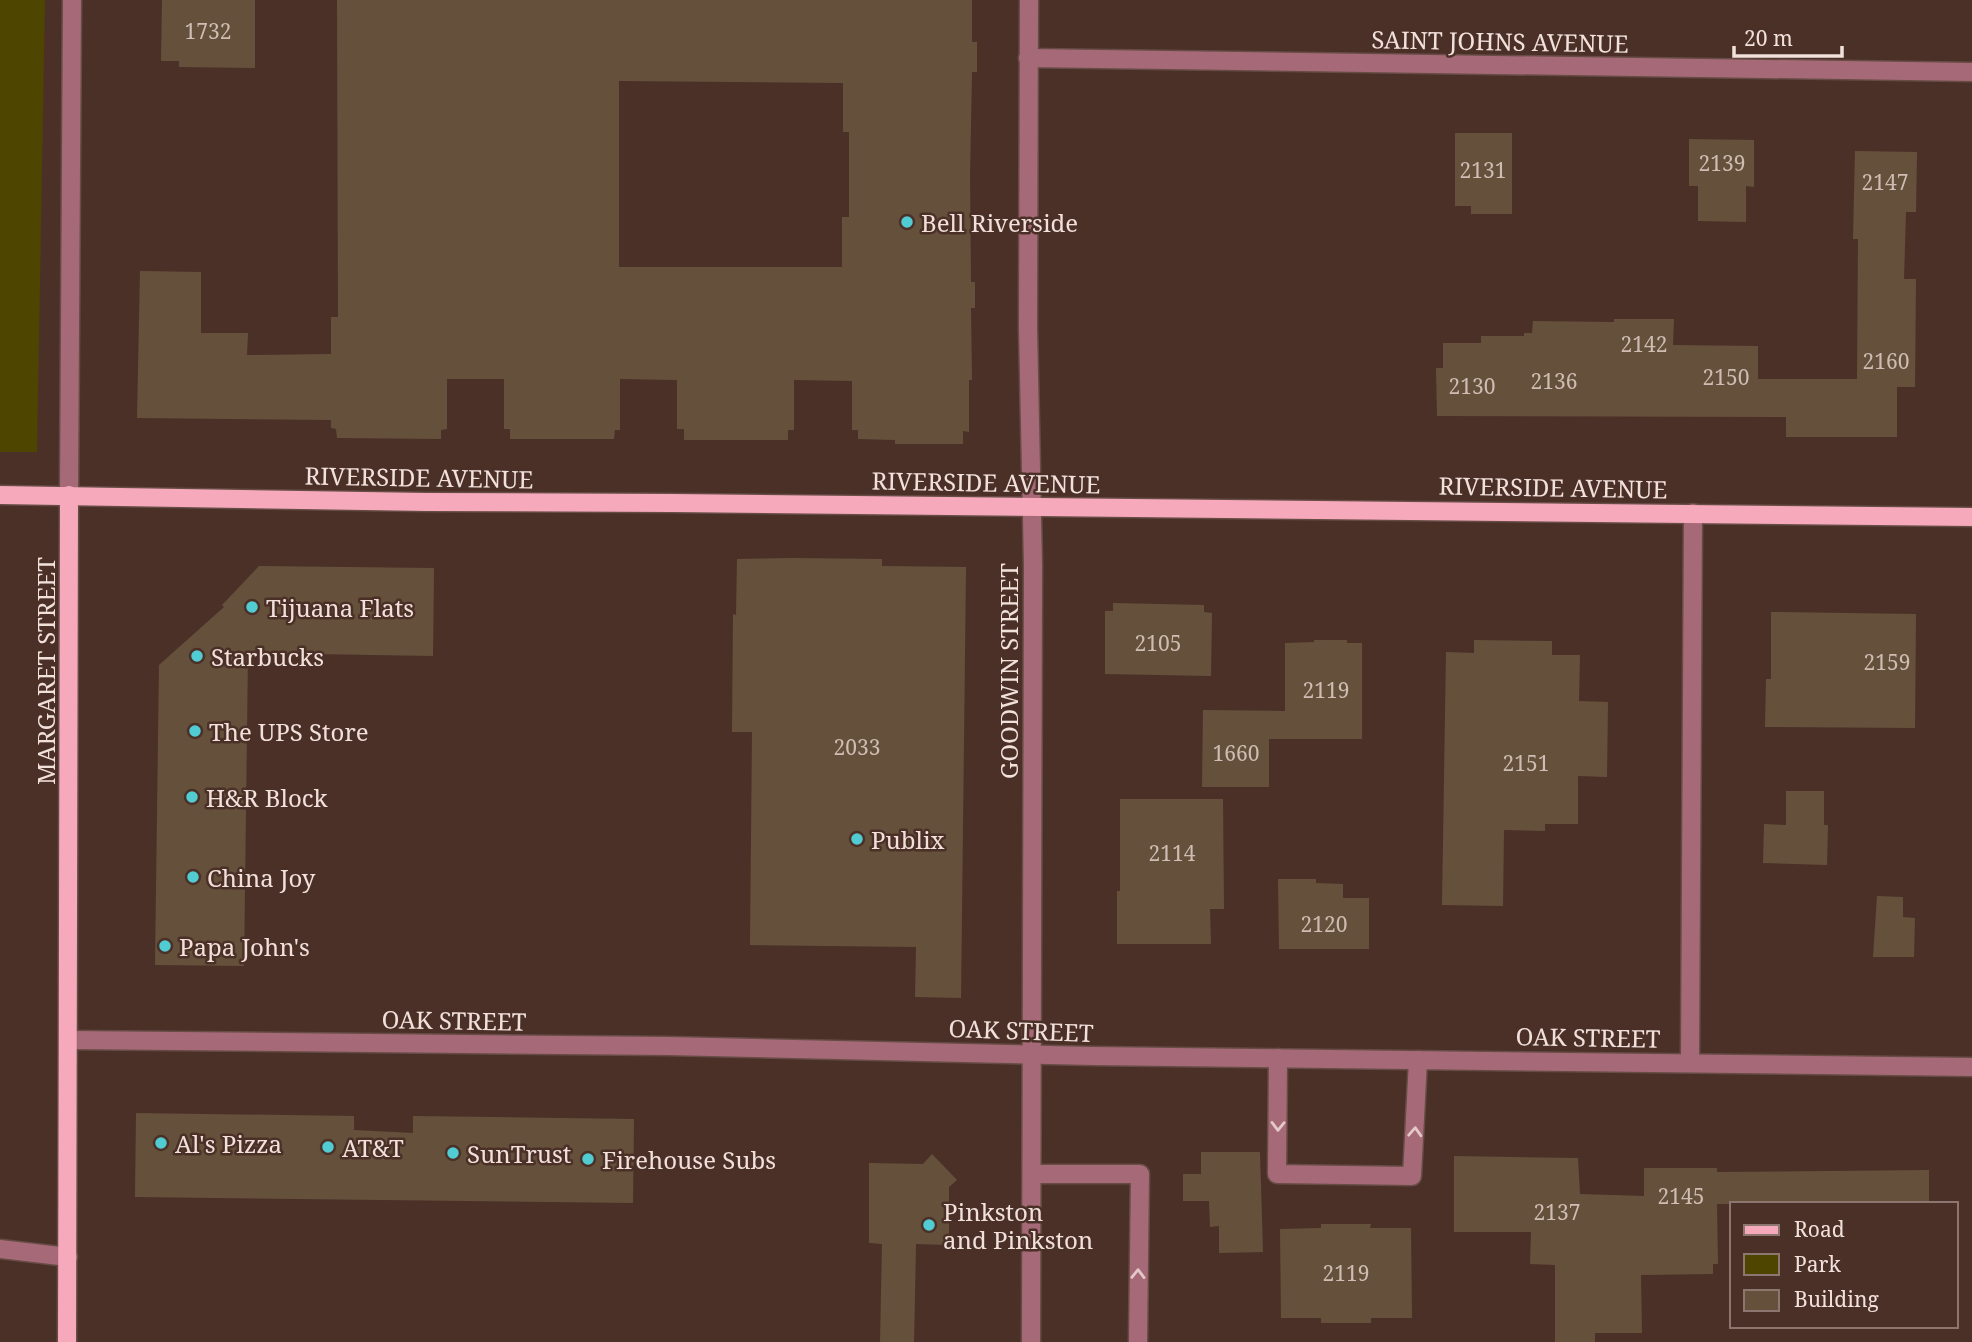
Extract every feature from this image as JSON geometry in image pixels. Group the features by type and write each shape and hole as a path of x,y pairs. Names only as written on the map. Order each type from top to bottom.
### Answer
{"main road":[{"name":"RIVERSIDE AVENUE","path":"0,495 1972,517"},
{"name":"MARGARET STREET","path":"68,1342 69,495"}],"street":[{"name":"MARGARET STREET","path":"69,495 72,0"},
{"name":"GOODWIN STREET","path":"1029,0 1028,328 1032,507 1033,1054 1031,1342"},
{"name":"SAINT JOHNS AVENUE","path":"1028,58 1972,72"},
{"path":"1690,1063 1693,513"},
{"name":"OAK STREET","path":"69,1041 668,1046 1278,1058 1972,1067"},
{"path":"1278,1058 1276,1174 1412,1176 1418,1060"},
{"path":"1032,1174 1140,1174 1138,1342"},
{"path":"0,1249 68,1257"}],"green space":[{"path":"0,0 45,0 37,452 0,452"}],"building":[{"path":"162,0 255,0 255,68 179,67 179,61 161,61"},
{"name":"Bell Riverside","path":"337,0 972,0 972,42 977,42 977,72 972,72 970,176 971,282 975,282 975,308 971,308 972,380 969,380 969,432 963,431 963,444 895,444 895,440 858,439 858,430 852,430 852,381 794,380 794,430 788,430 788,440 684,440 684,429 677,429 677,380 620,379 620,430 615,430 614,439 510,439 510,429 504,429 504,379 447,379 447,429 441,430 441,439 337,438 336,429 331,428 331,420 137,418 140,271 201,272 201,333 248,333 247,355 331,354 331,317 338,317","holes":["619,81 843,83 843,132 849,132 849,217 842,217 842,267 619,267"]},
{"path":"1455,133 1512,133 1512,214 1471,214 1471,206 1455,206"},
{"path":"1689,139 1754,140 1754,187 1746,186 1746,222 1698,221 1698,186 1689,186"},
{"path":"1855,151 1917,152 1916,212 1906,212 1904,279 1916,279 1915,387 1897,387 1897,437 1786,437 1786,417 1437,416 1436,368 1443,368 1443,343 1481,343 1481,336 1524,336 1524,333 1532,333 1533,321 1614,322 1614,319 1674,319 1673,345 1758,346 1758,379 1857,379 1858,239 1853,239"},
{"name":"Publix","path":"737,559 882,559 882,566 966,567 961,998 915,997 916,947 750,945 752,732 732,732 733,614 736,615"},
{"path":"259,566 434,568 433,656 248,653 244,966 155,965 159,665 224,607 222,605"},
{"path":"1113,603 1204,605 1204,612 1212,613 1211,676 1105,674 1105,611 1113,611"},
{"path":"1771,612 1916,614 1915,728 1765,727 1766,679 1771,679"},
{"path":"1314,640 1362,643 1362,739 1269,739 1269,787 1202,787 1203,710 1285,711 1285,643"},
{"path":"1474,640 1552,641 1552,655 1580,655 1579,701 1608,702 1607,777 1578,776 1578,824 1545,824 1545,831 1504,830 1503,906 1442,905 1446,652 1474,653"},
{"path":"1786,791 1824,791 1824,825 1828,825 1827,865 1763,863 1764,824 1786,825"},
{"path":"1120,799 1223,799 1224,909 1210,909 1211,944 1117,944"},
{"path":"1278,879 1316,879 1316,883 1343,884 1343,898 1369,898 1369,949 1279,949"},
{"path":"1877,896 1903,897 1903,917 1915,918 1914,957 1873,957"},
{"path":"136,1113 354,1116 354,1130 413,1133 413,1116 634,1119 633,1203 135,1197"},
{"path":"1201,1152 1260,1152 1263,1252 1219,1253 1219,1226 1210,1227 1209,1201 1183,1201 1183,1174 1201,1174"},
{"path":"932,1154 957,1180 949,1187 949,1245 916,1244 914,1342 880,1342 882,1244 869,1243 869,1163 923,1164"},
{"path":"1454,1156 1578,1158 1580,1194 1644,1196 1644,1168 1717,1168 1717,1172 1929,1170 1929,1202 1717,1204 1718,1264 1713,1264 1713,1274 1641,1275 1642,1333 1595,1333 1595,1342 1555,1342 1555,1265 1530,1264 1531,1232 1454,1232"},
{"path":"1321,1224 1371,1224 1370,1228 1411,1228 1412,1318 1371,1318 1371,1323 1321,1323 1321,1318 1281,1318 1280,1229 1321,1228"}],"place":[{"name":"Bell Riverside","path":"907,222"},
{"name":"Tijuana Flats","path":"252,607"},
{"name":"Starbucks","path":"197,656"},
{"name":"The UPS Store","path":"195,731"},
{"name":"H&R Block","path":"192,797"},
{"name":"Publix","path":"857,839"},
{"name":"China Joy","path":"193,877"},
{"name":"Papa John's","path":"165,946"},
{"name":"Al's Pizza","path":"161,1143"},
{"name":"AT&T","path":"328,1147"},
{"name":"SunTrust","path":"453,1153"},
{"name":"Firehouse Subs","path":"588,1159"},
{"name":"Pinkston and Pinkston","path":"929,1225"}]}
